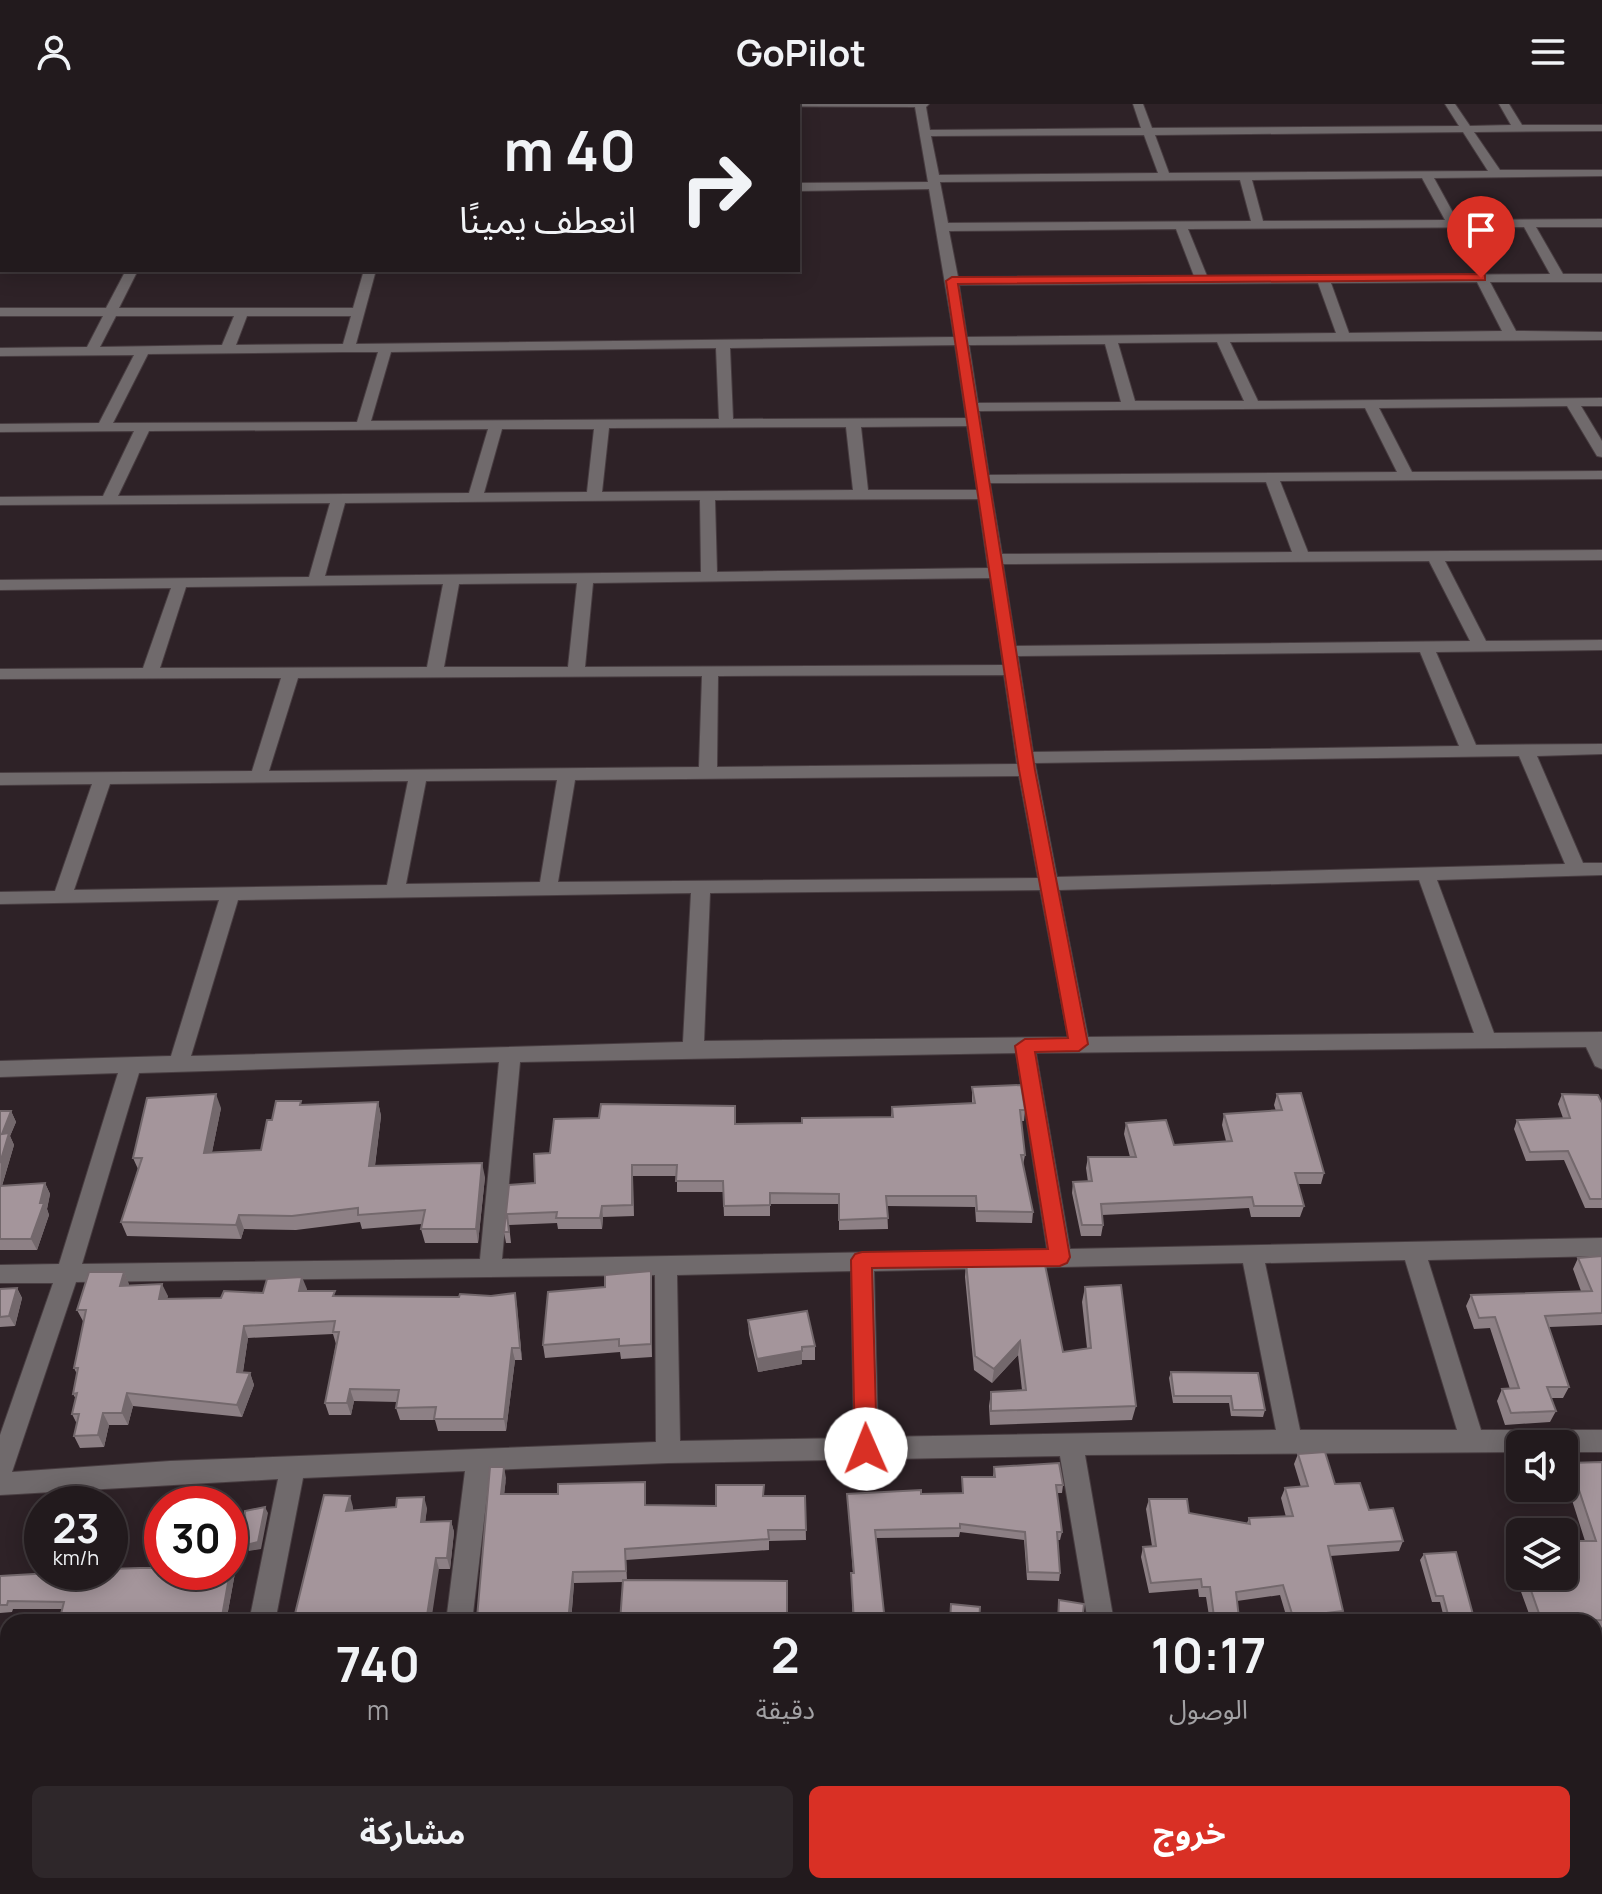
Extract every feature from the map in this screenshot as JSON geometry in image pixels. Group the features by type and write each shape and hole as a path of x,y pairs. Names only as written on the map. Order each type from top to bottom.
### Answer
{"street":[{"path":"800,105 922,104 940,227 952,281 970,415 1014,670 1026,764 1079,1044"},
{"path":"1138,104 1165,177"},
{"path":"1450,104 1497,175"},
{"path":"1504,104 1519,129"},
{"path":"925,133 1602,128"},
{"path":"800,187 1165,177 1602,173"},
{"path":"1245,176 1258,224"},
{"path":"1427,176 1452,222"},
{"path":"1527,222 1558,277"},
{"path":"940,227 1602,223"},
{"path":"1180,225 1201,278"},
{"path":"91,352 131,272"},
{"path":"348,350 369,272"},
{"path":"1481,278 1511,335"},
{"path":"952,281 1602,278"},
{"path":"1323,279 1344,337"},
{"path":"0,312 359,312"},
{"path":"227,351 242,312"},
{"path":"2,355 1511,335 1600,340"},
{"path":"1222,339 1253,405"},
{"path":"1111,341 1129,406"},
{"path":"723,345 726,424"},
{"path":"363,425 385,350"},
{"path":"104,427 142,352"},
{"path":"1571,402 1602,453"},
{"path":"0,428 853,423 1129,406 1602,402"},
{"path":"1370,404 1406,475"},
{"path":"594,497 602,423"},
{"path":"853,423 861,495"},
{"path":"475,498 496,425"},
{"path":"108,500 144,426"},
{"path":"0,501 861,495 983,486 1271,476 1602,475"},
{"path":"1271,476 1302,557"},
{"path":"707,497 709,577"},
{"path":"316,581 339,499"},
{"path":"0,585 709,577 1302,557 1602,555"},
{"path":"1435,557 1481,647"},
{"path":"576,671 585,579"},
{"path":"435,671 452,581"},
{"path":"150,673 180,583"},
{"path":"1010,651 1602,645"},
{"path":"1426,647 1469,749"},
{"path":"708,773 710,670"},
{"path":"0,674 1014,670"},
{"path":"259,776 291,672"},
{"path":"0,779 708,773 1469,749 1602,749"},
{"path":"1525,749 1577,870"},
{"path":"548,888 567,775"},
{"path":"395,891 418,776"},
{"path":"62,897 103,778"},
{"path":"0,898 548,888 1050,884 1602,869"},
{"path":"1426,875 1486,1038"},
{"path":"693,1049 701,886"},
{"path":"178,1066 230,895"},
{"path":"0,1069 693,1049 1486,1038 1598,1039 1602,1061"},
{"path":"1025,1046 1060,1257"},
{"path":"490,1269 510,1056"},
{"path":"0,1471 68,1272 131,1066"},
{"path":"0,1274 490,1269 1602,1247"},
{"path":"1414,1251 1472,1441"},
{"path":"1252,1253 1290,1441"},
{"path":"862,1260 866,1449"},
{"path":"666,1266 668,1452"},
{"path":"0,1484 668,1452 1290,1441 1602,1441"},
{"path":"1071,1446 1100,1614"},
{"path":"460,1614 479,1461"},
{"path":"264,1614 293,1468"}],"building":[{"path":"1021,1085 1025,1110 1020,1110 1025,1155 1021,1155 1033,1212 977,1211 976,1196 886,1196 888,1218 839,1220 839,1194 770,1193 770,1205 724,1206 723,1181 676,1181 677,1165 632,1165 632,1205 602,1206 600,1218 556,1218 557,1212 507,1214 509,1232 504,1232 509,1185 535,1183 534,1154 550,1153 554,1119 599,1118 601,1104 735,1106 735,1124 802,1123 802,1118 893,1117 892,1107 975,1103 972,1087"},
{"path":"1301,1093 1324,1173 1295,1173 1304,1206 1254,1206 1252,1197 1101,1204 1103,1225 1082,1225 1073,1182 1092,1181 1088,1157 1136,1157 1126,1123 1166,1120 1174,1145 1232,1141 1224,1114 1282,1110 1277,1094"},
{"path":"216,1094 204,1153 261,1150 267,1120 272,1120 276,1101 301,1101 300,1105 378,1102 369,1166 482,1163 476,1229 421,1229 425,1210 358,1215 358,1208 292,1216 239,1215 236,1225 121,1222 142,1158 133,1158 147,1098"},
{"path":"1562,1094 1598,1095 1602,1103 1602,1199 1590,1199 1568,1151 1530,1152 1517,1120 1570,1118"},
{"path":"0,1111 11,1111 2,1134 9,1133 0,1163"},
{"path":"45,1183 40,1203 44,1203 31,1239 0,1239 0,1186"},
{"path":"1602,1256 1602,1313 1545,1316 1569,1387 1547,1387 1556,1411 1511,1413 1502,1389 1519,1388 1495,1317 1479,1318 1471,1295 1592,1291 1578,1258"},
{"path":"966,1262 1045,1265 1063,1352 1091,1348 1085,1287 1121,1285 1136,1406 991,1411 991,1392 1026,1390 1020,1341 994,1369 975,1356"},
{"path":"651,1271 651,1344 619,1346 619,1339 543,1345 548,1292 605,1287 605,1275"},
{"path":"89,1272 124,1272 120,1286 162,1284 159,1299 221,1298 224,1291 263,1293 267,1279 302,1277 299,1291 335,1291 333,1296 459,1297 460,1294 491,1296 515,1293 520,1348 512,1348 504,1419 434,1419 436,1407 396,1408 399,1390 350,1389 347,1403 325,1403 339,1332 333,1332 335,1321 244,1326 237,1372 250,1373 237,1405 127,1393 122,1413 103,1413 98,1435 74,1436 79,1414 72,1414 77,1393 73,1394 78,1368 74,1368 86,1310 77,1310"},
{"path":"17,1288 9,1316 0,1317 0,1289"},
{"path":"807,1311 815,1346 757,1359 748,1320"},
{"path":"1171,1372 1258,1373 1265,1410 1233,1410 1231,1396 1174,1396"},
{"path":"1325,1452 1335,1484 1360,1483 1369,1510 1393,1508 1403,1541 1328,1546 1343,1611 1292,1614 1283,1585 1236,1592 1239,1614 1214,1614 1210,1587 1202,1587 1201,1579 1151,1583 1143,1547 1156,1546 1149,1499 1187,1499 1189,1513 1250,1524 1249,1518 1293,1516 1285,1488 1308,1486 1298,1454"},
{"path":"1602,1462 1602,1614 1539,1614 1531,1590 1578,1590 1578,1541 1596,1541 1578,1487 1578,1463"},
{"path":"1059,1463 1063,1485 1056,1485 1062,1532 1057,1532 1060,1573 1028,1572 1025,1532 960,1524 960,1528 875,1530 884,1614 854,1614 851,1573 854,1573 847,1494 921,1490 921,1494 963,1493 962,1477 995,1477 994,1467"},
{"path":"490,1467 504,1467 501,1494 558,1494 558,1484 645,1482 645,1505 716,1506 716,1485 764,1485 763,1496 805,1496 806,1530 768,1530 769,1539 625,1549 626,1571 573,1572 569,1614 477,1614"},
{"path":"324,1495 350,1496 346,1511 396,1507 397,1498 424,1497 421,1522 451,1521 447,1558 436,1558 427,1614 295,1614"},
{"path":"265,1507 258,1542 248,1544 248,1510"},
{"path":"1456,1552 1473,1614 1448,1614 1443,1596 1436,1596 1424,1554"},
{"path":"128,1568 144,1568 144,1590 227,1590 222,1614 61,1614 64,1602 8,1601 7,1605 0,1605 0,1576 24,1575 24,1590 128,1590"},
{"path":"623,1580 787,1581 787,1614 621,1614"},
{"path":"1059,1600 1084,1604 1083,1614 1058,1614"},
{"path":"951,1604 980,1607 980,1614 950,1614"}],"route":[{"path":"866,1449 862,1260 1060,1257 1025,1046 1079,1044 1027,770 952,281 1481,278"}]}
